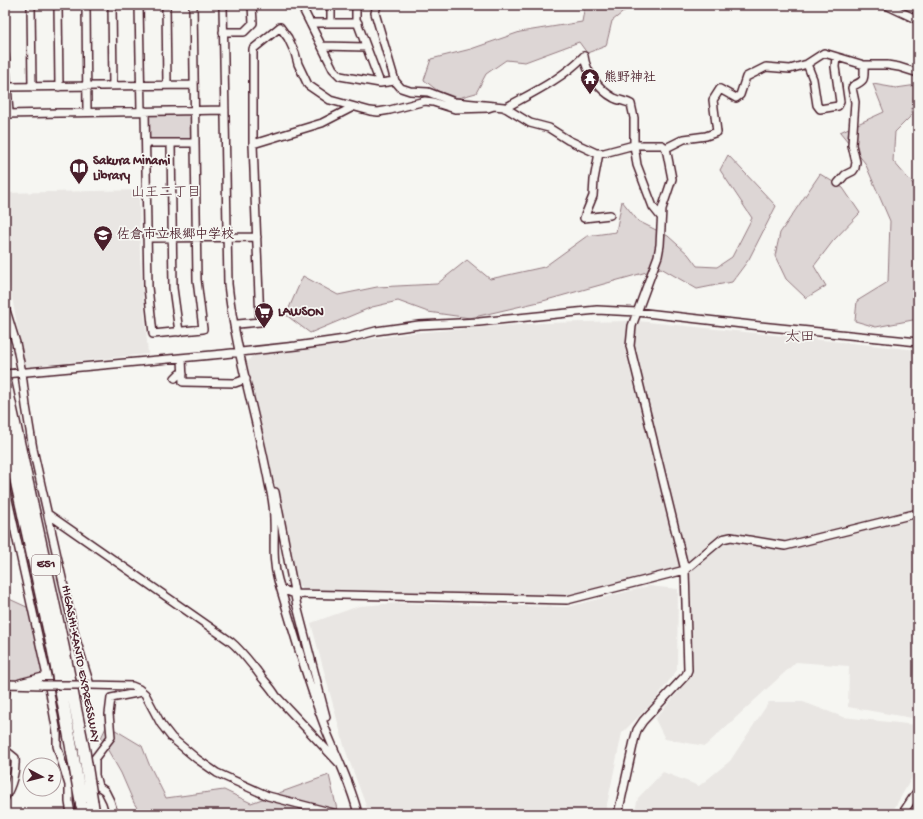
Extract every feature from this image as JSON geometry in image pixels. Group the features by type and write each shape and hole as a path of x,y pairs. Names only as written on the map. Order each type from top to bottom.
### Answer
{"highway":[{"name":"HIGASHI-KANTO EXPRESSWAY","path":"5,380 63,646 84,751 86,802 83,814"},
{"name":"HIGASHI-KANTO EXPRESSWAY","path":"5,430 53,649 72,750 86,802 94,814"}],"street":[{"path":"31,5 32,87"},
{"path":"58,5 60,87"},
{"path":"86,5 87,112"},
{"path":"112,5 114,86"},
{"path":"139,5 140,85 146,143 148,287 153,334 203,329 197,280 193,5"},
{"path":"166,5 167,85"},
{"path":"223,5 228,284 234,328 260,438 273,512 274,557 277,578 326,730 343,767 358,814"},
{"path":"223,32 244,32 252,23 252,5"},
{"path":"304,5 304,11 333,69 340,76 380,83 395,80"},
{"path":"330,5 330,23"},
{"path":"356,5 356,18 380,83"},
{"path":"377,5 375,13 395,80 401,88 410,91 428,92 454,102 505,108 530,123 549,128 590,151 599,153 634,145 662,145 666,148 672,179 662,209 658,256 632,326 630,338 631,354 686,570 688,670 686,675 643,721 637,730 618,814"},
{"path":"886,5 918,20"},
{"path":"310,23 358,23"},
{"path":"238,324 260,322 252,49 280,27 296,53 298,64 308,85 330,100 354,107 378,112 425,101 455,109 488,108 494,106"},
{"path":"322,46 366,47"},
{"path":"666,148 684,139 706,136 717,132 713,100 720,90 736,98 740,95 746,77 766,67 790,69 807,64 824,54 864,65 887,65 899,67 918,74"},
{"path":"5,56 7,114 225,110"},
{"path":"505,108 561,76 584,56 587,68 605,92 615,99 627,101 631,104 634,118 634,145 637,165 653,207 661,217"},
{"path":"807,64 813,79 817,105 820,109 838,106 840,102 835,67 836,57"},
{"path":"838,183 845,175 853,171 855,168 856,162 852,145 855,102 852,88 864,79 864,65"},
{"path":"7,88 194,85"},
{"path":"254,144 322,123 354,107"},
{"path":"146,143 195,143"},
{"path":"171,143 173,288 179,332"},
{"path":"599,153 594,180 593,196 584,218 610,215"},
{"path":"147,238 257,236"},
{"path":"5,307 16,343 33,449 75,636 90,685"},
{"path":"5,374 182,358 319,343 345,339 376,331 419,325 479,322 597,310 637,312 918,342"},
{"path":"182,358 183,382 235,383 246,379"},
{"path":"175,378 180,374 183,374"},
{"path":"260,438 265,448 295,594 335,750"},
{"path":"5,486 47,676 60,754 69,785 71,814"},
{"path":"281,589 295,594 563,600 686,570 722,539 727,537 785,546 918,513"},
{"path":"48,514 230,641 248,658 276,696 343,767"},
{"path":"288,613 290,601 295,594"},
{"path":"16,685 23,681 47,676"},
{"path":"5,696 6,684 132,686 145,694 161,724 172,738 197,759 217,773 268,796 337,814"},
{"path":"114,814 105,791 97,782 96,758 111,737 109,714 111,698 142,692"},
{"path":"5,750 15,758 16,765 10,790 5,797"},
{"path":"60,754 91,756 96,758"},
{"path":"902,814 918,790"}],"shaded area":[{"path":"585,5 632,5 612,21 606,46 587,53 579,42 525,62 506,60 486,74 476,93 458,98 438,91 424,80 431,59 471,49 520,32 582,22"},
{"path":"873,84 896,88 917,85 910,117 895,132 893,161 918,190 918,319 876,327 855,321 857,301 888,282 890,221 865,163 840,132 884,112"},
{"path":"192,114 192,139 148,141 148,115"},
{"path":"728,155 776,206 749,259 732,282 697,289 661,268 543,301 470,318 428,312 398,301 372,307 310,333 286,315 303,276 338,295 377,287 437,284 467,260 490,279 544,267 587,236 616,232 622,201 638,221 668,236 688,254 697,266 717,267 732,257 752,218 720,170"},
{"path":"820,174 843,188 860,213 833,241 814,266 826,286 806,298 786,279 775,256 780,233"},
{"path":"139,190 140,257 148,354 25,367 5,260 5,193"},
{"path":"628,321 626,353 681,566 566,595 305,591 298,585 247,363 252,356 411,333 543,323"},
{"path":"638,321 918,350 918,719 848,707 849,666 796,662 705,746 665,739 655,719 693,675 690,573 641,377 634,342"},
{"path":"649,586 678,589 677,670 655,700 622,733 605,814 369,814 345,749 311,623 359,606 398,603 567,607"},
{"path":"5,597 29,608 44,675 12,681 5,679"},
{"path":"769,702 803,702 843,717 916,725 918,727 918,767 891,814 634,814 638,798 663,772 699,786 730,761"},
{"path":"107,725 142,746 166,798 224,790 251,803 329,775 338,814 238,814 234,810 229,814 141,814 134,803 121,773 101,738"},
{"path":"918,796 918,814 906,814"}],"place":[{"name":"熊野神社","path":"590,95"},
{"name":"Sakura Minami Library","path":"79,185"},
{"name":"佐倉市立根郷中学校","path":"103,252"},
{"name":"LAWSON","path":"264,329"}],"district":[{"name":"山王二丁目","path":"166,193"},
{"name":"太田","path":"800,338"}]}
